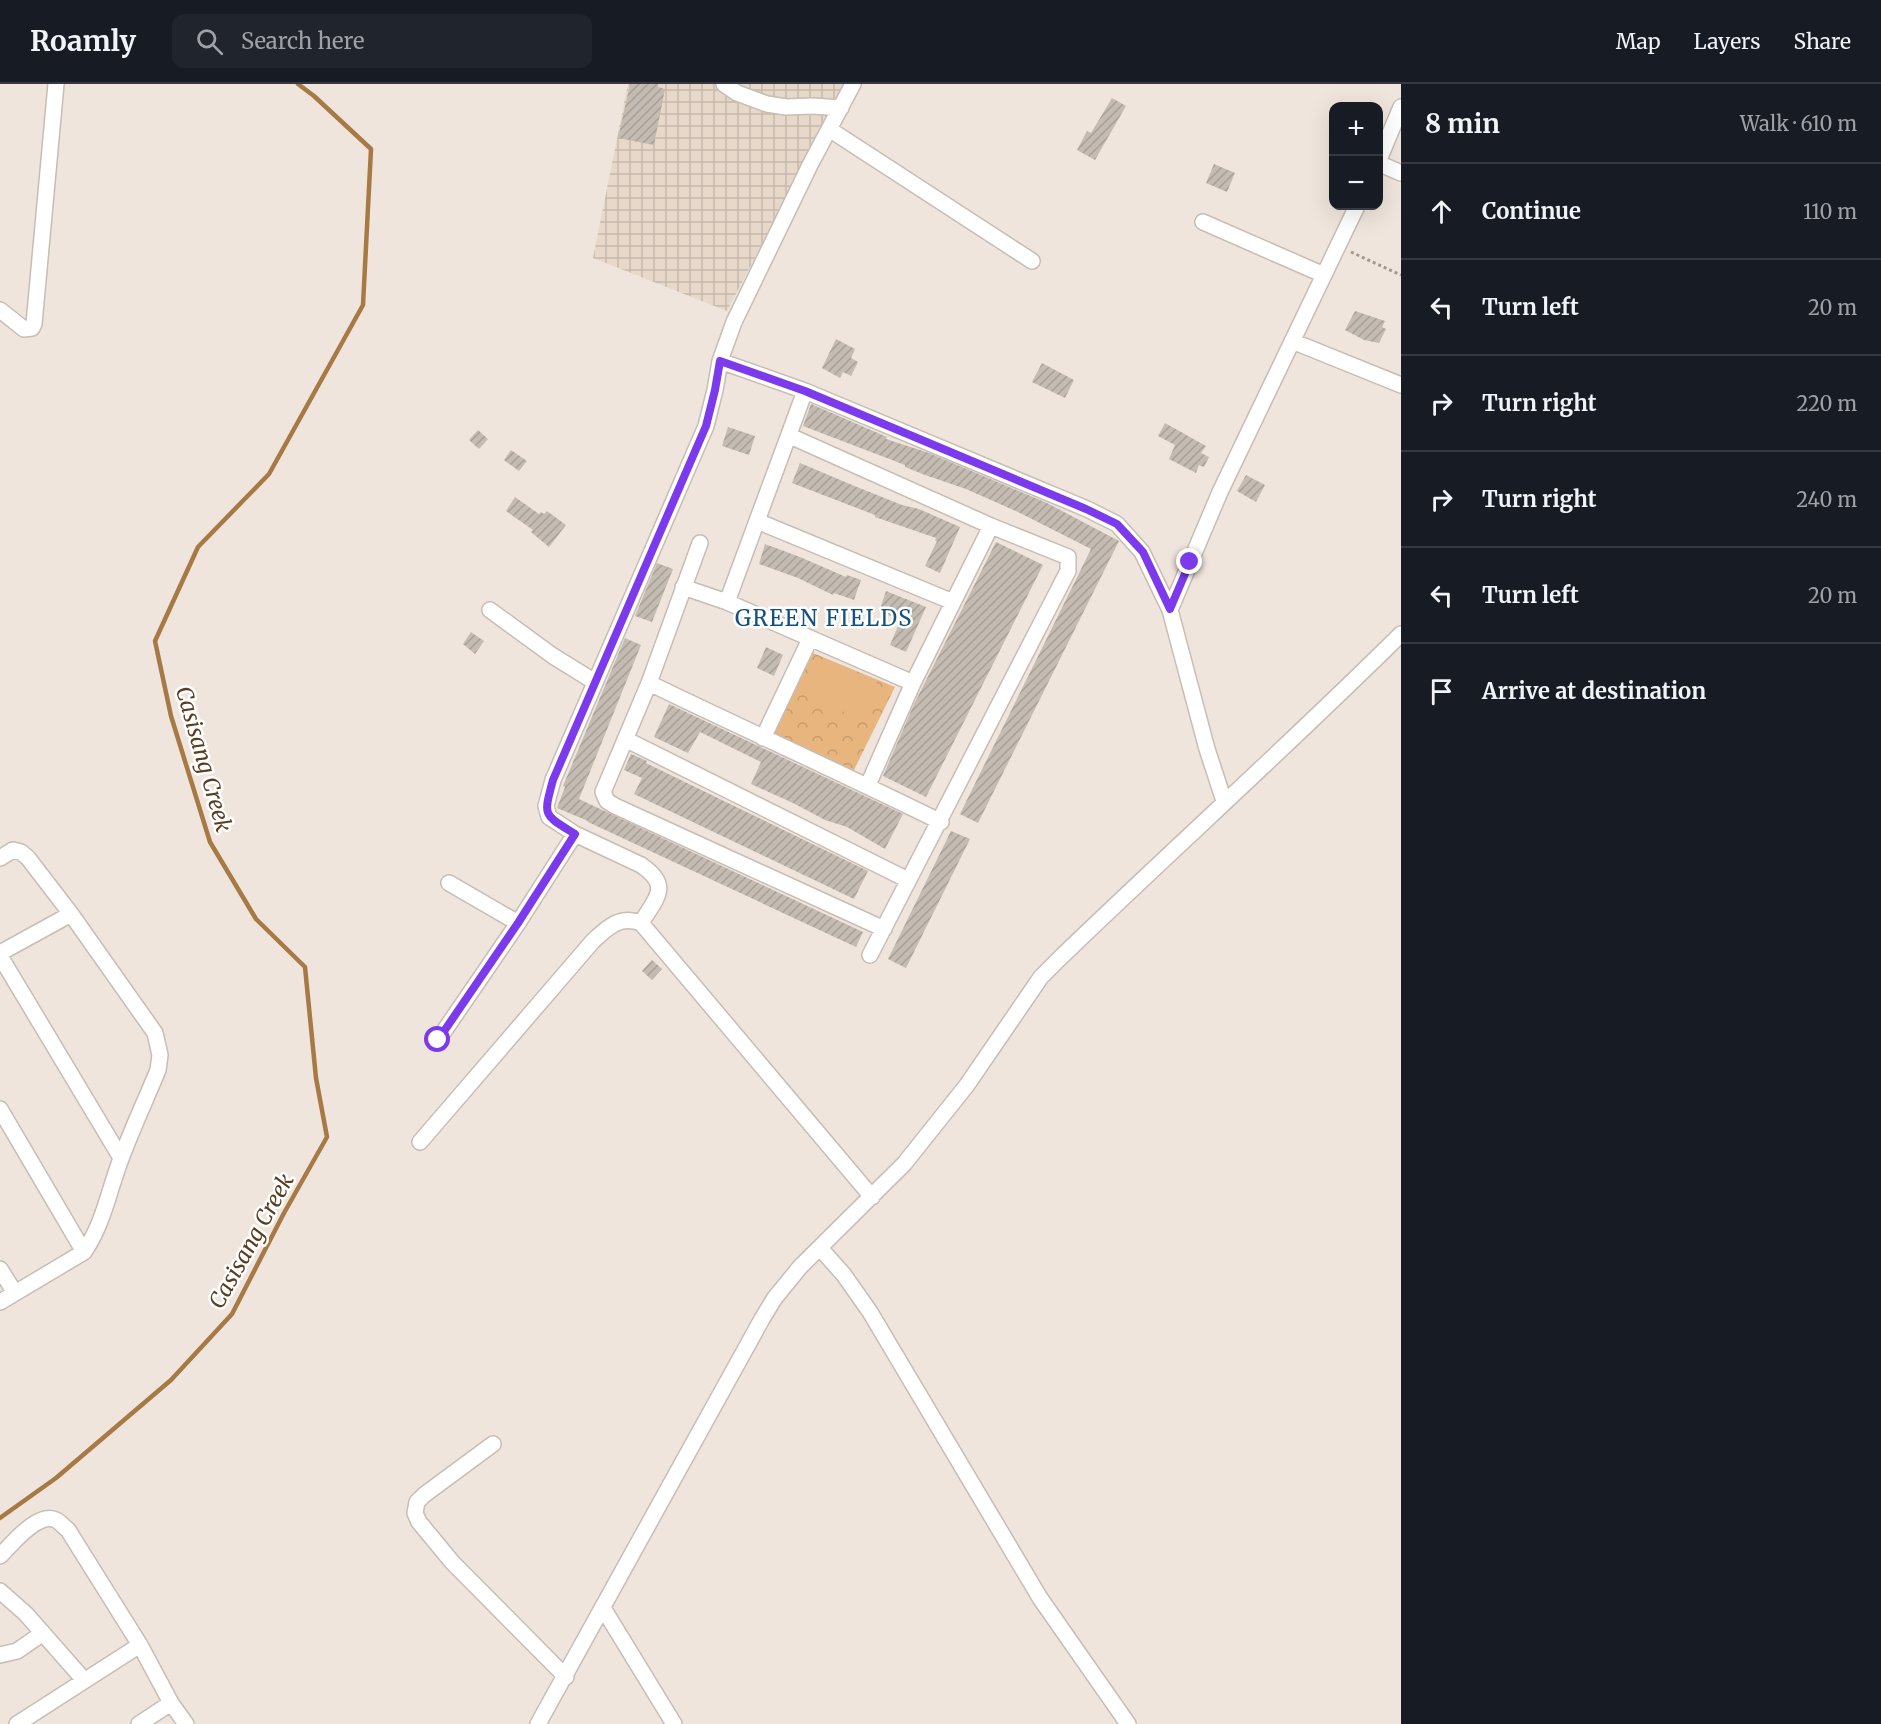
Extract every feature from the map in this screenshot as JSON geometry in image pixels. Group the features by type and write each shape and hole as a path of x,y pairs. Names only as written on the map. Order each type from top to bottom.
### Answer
{"street":[{"path":"0,310 24,329 32,328 34,324 56,84"},
{"path":"724,84 737,93 767,104 786,107 841,108"},
{"path":"641,923 660,893 656,878 641,865 575,834 549,817 546,806 553,780 706,426 720,361 734,322 853,84"},
{"path":"1381,156 1401,107"},
{"path":"829,129 1032,261"},
{"path":"1383,165 1401,173"},
{"path":"1170,609 1220,492 1356,210"},
{"path":"1203,222 1324,275"},
{"path":"1292,341 1401,385"},
{"path":"720,361 805,391 1117,524 1143,552 1170,609 1207,749 1224,801"},
{"path":"727,602 805,391"},
{"path":"790,436 1068,558 1068,571 941,822 870,955"},
{"path":"757,521 953,602"},
{"path":"868,785 913,683 991,526"},
{"path":"700,543 649,683 603,792 607,801 884,929"},
{"path":"683,587 727,602 913,683"},
{"path":"490,610 553,657 595,682"},
{"path":"538,1724 762,1319 786,1283 904,1164 967,1084 1041,977 1224,801 1323,711 1401,634"},
{"path":"763,738 810,639"},
{"path":"649,683 868,785 941,822"},
{"path":"625,739 908,880"},
{"path":"438,1040 518,923 575,834"},
{"path":"0,858 13,850 21,852 28,858 71,914 155,1033 160,1055 158,1070 121,1158 100,1226 84,1252 0,1302"},
{"path":"449,883 518,923"},
{"path":"71,914 0,955 121,1158"},
{"path":"420,1142 593,941 608,928 623,920 632,919 641,923 872,1197"},
{"path":"0,1109 84,1252"},
{"path":"820,1248 844,1275 870,1312 1040,1598 1128,1724"},
{"path":"0,1269 15,1293"},
{"path":"493,1444 424,1495 417,1502 415,1512 419,1522 452,1562 566,1677"},
{"path":"0,1556 30,1527 45,1518 56,1520 68,1530 140,1645 171,1703 186,1724"},
{"path":"0,1591 26,1614 84,1680"},
{"path":"603,1608 674,1724"},
{"path":"0,1655 17,1651 43,1633"},
{"path":"17,1724 140,1645"},
{"path":"139,1724 171,1703"}],"path":[{"path":"1338,246 1401,275"}],"shaded area":[{"path":"628,84 846,84 727,311 593,258"}],"green space":[{"path":"813,653 895,687 852,774 771,736"},
{"path":"819,658 877,682 861,719 804,695"}],"building":[{"path":"630,84 658,84 658,87 665,89 654,145 618,138"},
{"path":"1112,98 1126,106 1095,160 1077,150 1087,131 1091,133"},
{"path":"1214,164 1235,173 1227,192 1206,183"},
{"path":"1355,311 1385,321 1382,327 1386,329 1379,343 1364,340 1345,330"},
{"path":"836,339 855,349 851,358 858,362 851,376 843,372 840,378 822,368"},
{"path":"1042,363 1074,380 1065,398 1032,382"},
{"path":"811,404 887,437 886,439 929,453 1047,503 1119,541 978,823 960,814 1091,549 966,489 803,426"},
{"path":"1165,423 1206,446 1201,453 1209,457 1204,467 1199,465 1196,473 1169,459 1175,445 1158,436"},
{"path":"728,427 755,436 749,455 722,446"},
{"path":"478,430 488,439 479,449 469,440"},
{"path":"511,450 527,461 519,471 504,460"},
{"path":"800,463 960,527 940,573 925,566 937,541 936,538 875,517 875,515 792,483"},
{"path":"1246,475 1265,485 1256,502 1237,491"},
{"path":"515,497 539,514 547,511 566,525 549,547 531,532 533,530 506,511"},
{"path":"996,542 1043,565 926,797 883,776 914,704"},
{"path":"765,544 846,577 847,575 861,580 854,600 834,593 833,595 798,578 759,564"},
{"path":"657,563 673,569 652,622 635,616"},
{"path":"886,591 926,607 906,652 890,645 901,619 879,612"},
{"path":"471,632 484,641 475,654 463,644"},
{"path":"625,638 641,645 579,799 863,932 856,947 557,808 565,787 563,786"},
{"path":"766,647 783,655 774,676 757,668"},
{"path":"669,704 903,814 885,849 847,827 825,820 751,784 761,762 700,732 688,753 654,737"},
{"path":"631,754 868,871 854,899 634,794 642,778 624,770"},
{"path":"951,831 970,839 906,968 888,959"},
{"path":"652,960 662,969 652,980 642,971"}],"waterway":[{"name":"Casisang Creek","path":"0,1518 56,1478 171,1380 232,1314 284,1213 327,1137 316,1078 305,967 256,919 210,842 171,716 155,641 198,547 269,474 363,305 371,149 298,84"}],"district":[{"name":"GREEN FIELDS","path":"824,618"}],"route":[{"path":"438,1040 518,923 575,834 549,817 546,812 553,780 706,426 720,361 805,391 1117,524 1143,552 1170,609 1190,562"}]}
